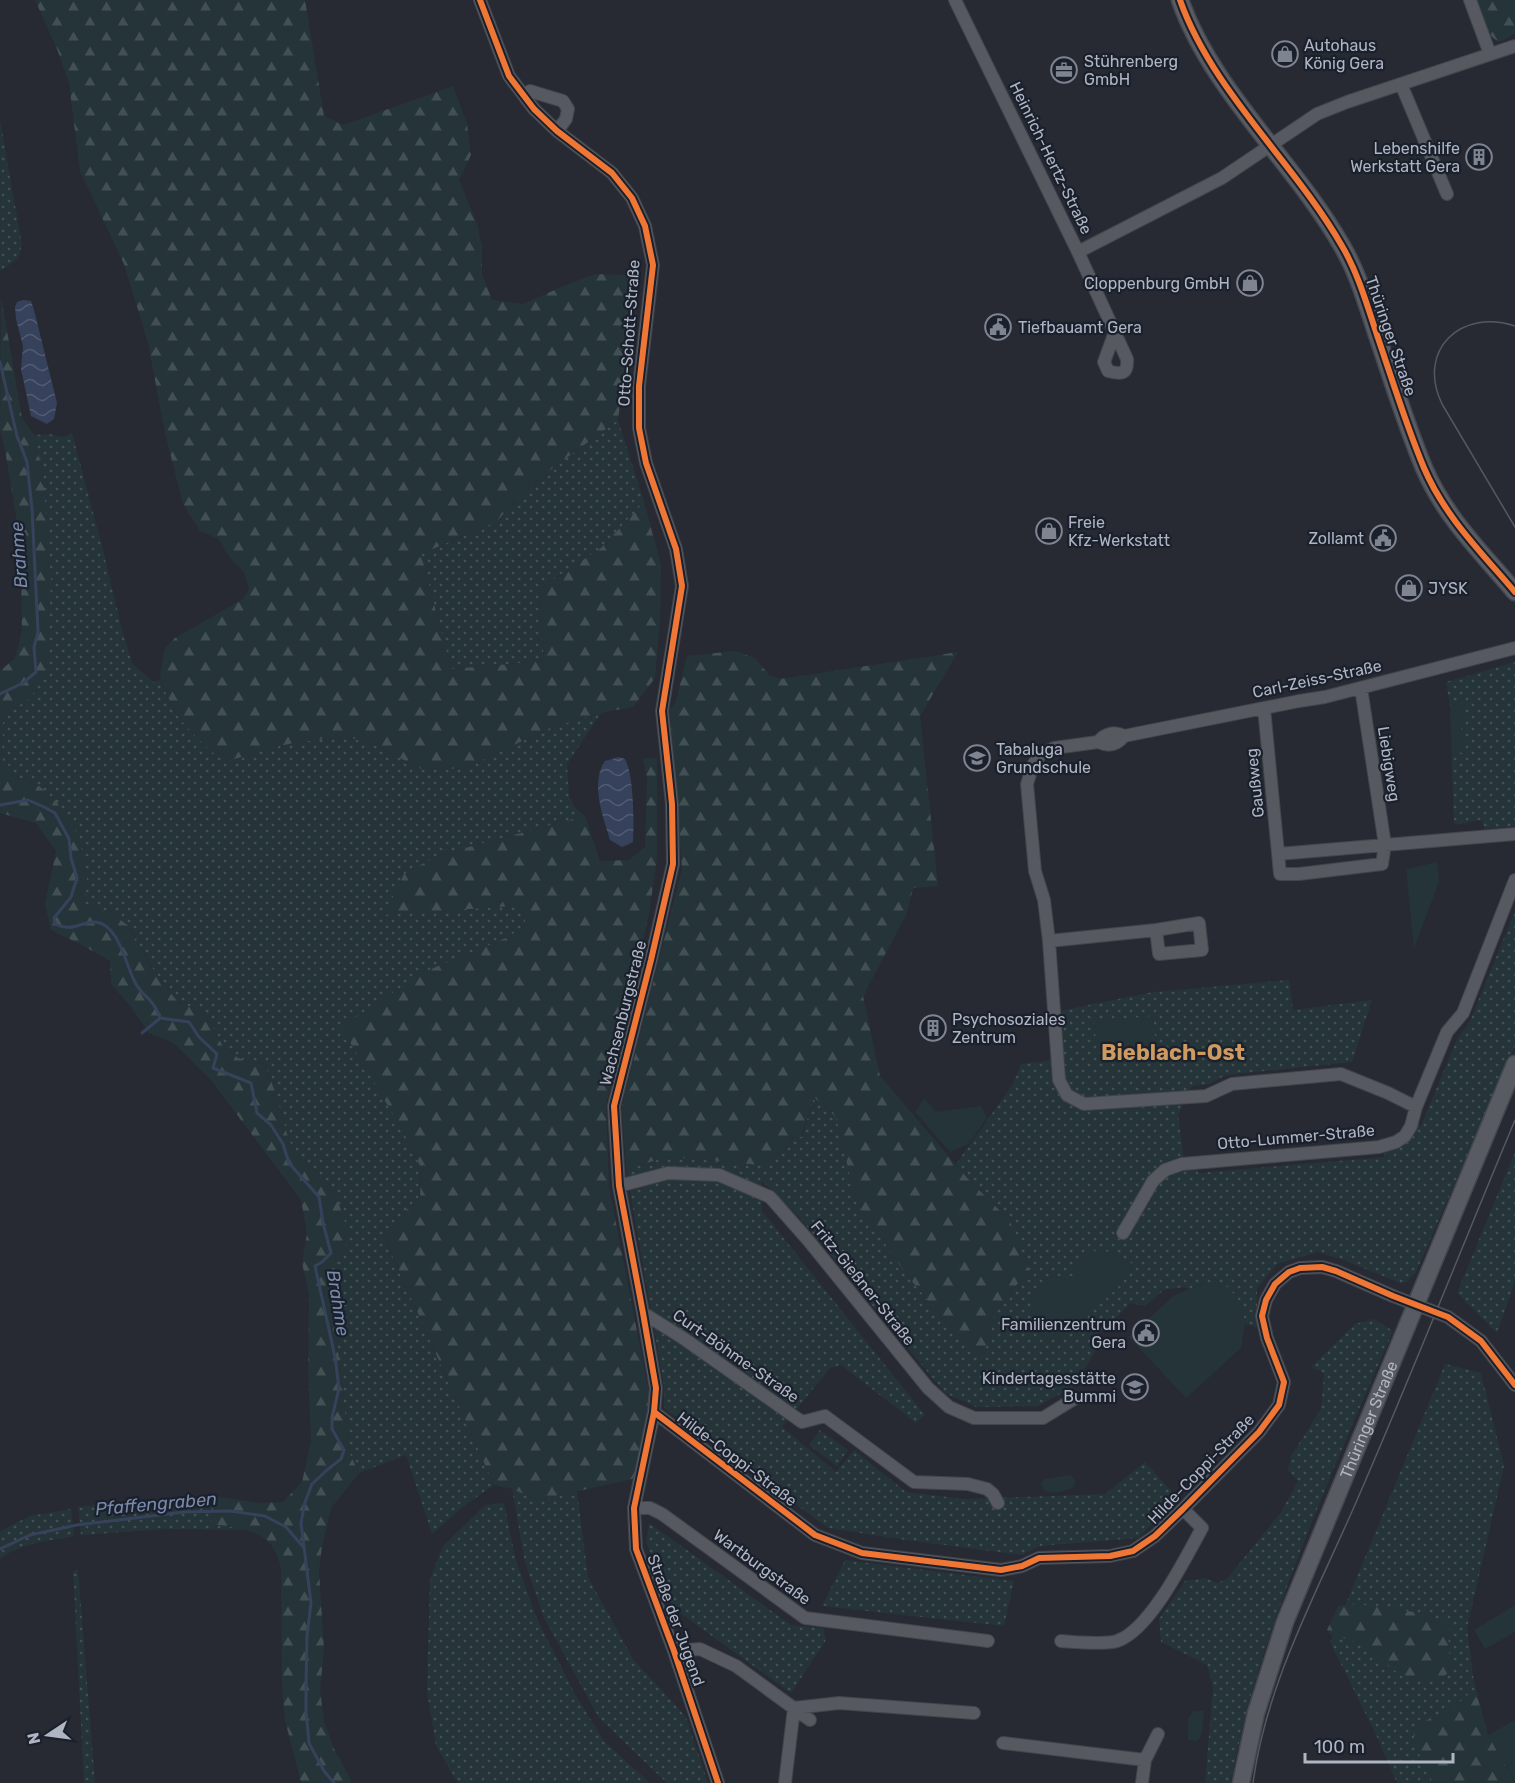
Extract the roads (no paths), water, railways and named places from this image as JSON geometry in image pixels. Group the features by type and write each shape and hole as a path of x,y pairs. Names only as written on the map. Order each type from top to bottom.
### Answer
{"main road":[{"name":"Thüringer Straße","path":"1180,0 1196,39 1228,89 1320,210 1344,249 1364,295 1425,469 1441,501 1463,533 1515,592"},
{"name":"Thüringer Straße","path":"1191,0 1208,55"},
{"name":"Thüringer Straße","path":"1241,1783 1256,1713 1285,1622 1515,1064"}],"street":[{"name":"Otto-Schott-Straße","path":"480,0 509,76 534,109 557,131 612,173 632,198 645,226 653,265 639,386 639,428 646,463 676,549 682,586 662,711"},
{"name":"Heinrich-Hertz-Straße","path":"955,0 1115,332"},
{"path":"1470,0 1490,54"},
{"path":"1078,252 1222,178 1317,114 1515,46"},
{"path":"1401,84 1447,194"},
{"path":"524,95 530,91 563,101 568,110 566,119 557,131"},
{"name":"Carl-Zeiss-Straße","path":"1048,941 1044,900 1035,871 1027,784 1032,765 1040,754 1054,748 1098,742 1110,733 1119,733 1124,736 1325,697 1515,648"},
{"name":"Liebigweg","path":"1361,688 1385,845"},
{"name":"Gaußweg","path":"1264,708 1278,854"},
{"name":"Wachsenburgstraße","path":"644,1462 654,1412 656,1388 619,1186 614,1106 673,864 672,804 662,711"},
{"path":"1385,845 1382,864 1299,874 1280,873 1278,854 1515,834"},
{"name":"Otto-Lummer-Straße","path":"1123,1233 1153,1181 1165,1170 1190,1163 1379,1147 1396,1142 1405,1136 1447,1032 1463,1013 1515,880"},
{"path":"1156,930 1048,941 1059,1080 1067,1095 1084,1104 1206,1096 1232,1084 1341,1074 1416,1107"},
{"name":"Fritz-Gießner-Straße","path":"619,1186 668,1173 719,1175 770,1197 808,1240 928,1388 950,1407 974,1418 1043,1418 1074,1399"},
{"name":"Hilde-Coppi-Straße","path":"654,1412 815,1535 862,1553 1001,1570 1022,1566 1039,1558 1110,1556 1133,1551 1155,1536 1184,1509 1259,1432 1279,1405 1284,1382 1267,1338 1262,1316 1266,1300 1275,1284 1289,1272 1300,1268 1322,1267 1336,1271 1441,1314 1459,1324 1480,1341 1515,1385"},
{"name":"Curt-Böhme-Straße","path":"643,1313 802,1422 825,1416 914,1482 968,1484 987,1489 998,1503"},
{"name":"Straße der Jugend","path":"644,1462 634,1508 636,1549 674,1651 718,1783"},
{"name":"Wartburgstraße","path":"634,1508 650,1508 662,1514 805,1618 988,1641"},
{"name":"Hilde-Coppi-Straße","path":"1061,1641 1116,1641 1133,1632 1163,1597 1202,1528 1184,1509"},
{"path":"674,1651 700,1649 736,1666 810,1720"},
{"path":"794,1708 839,1703 974,1713"},
{"path":"784,1783 794,1708"},
{"path":"1142,1783 1145,1760 1158,1734"},
{"path":"1003,1743 1145,1760"}],"water":[{"path":"31,301 34,310 57,403 54,419 47,424 31,416 21,369 23,346 15,307 17,302"},
{"path":"619,757 625,759 628,767 633,811 633,842 622,847 610,840 601,811 598,790 598,780 605,761"}],"waterway":[{"name":"Brahme","path":"0,362 17,436 27,462 32,509 38,632 34,647 36,672 23,683 0,694"},
{"name":"Brahme","path":"0,805 28,800 55,813 69,839 71,858 77,878 71,897 54,918 55,924 72,927 96,922 111,931 117,939 132,977 155,1007 160,1018 189,1022 199,1037 217,1054 213,1068 251,1083 257,1113 271,1125 283,1144 289,1163 319,1197 331,1253 315,1266 335,1357 339,1388 332,1418 332,1429 344,1450 341,1459 312,1484 305,1502 301,1523 311,1603 307,1636 306,1687 309,1743 324,1771 334,1783"},
{"path":"142,1033 159,1019"},
{"name":"Pfaffengraben","path":"0,1549 30,1535 77,1525 184,1512 230,1511 265,1516 286,1527 304,1548"}],"tram line":[{"path":"1515,326 1495,322 1477,323 1461,329 1448,338 1439,351 1435,366 1435,384 1442,404 1515,527"},
{"path":"1253,1783 1259,1747 1280,1676 1375,1459 1515,1120"}],"place":[{"name":"Autohaus König Gera","path":"1285,54"},
{"name":"Stührenberg GmbH","path":"1064,70"},
{"name":"Lebenshilfe Werkstatt Gera","path":"1479,157"},
{"name":"Cloppenburg GmbH","path":"1250,283"},
{"name":"Tiefbauamt Gera","path":"998,327"},
{"name":"Freie Kfz-Werkstatt","path":"1049,531"},
{"name":"Zollamt","path":"1383,538"},
{"name":"JYSK","path":"1409,588"},
{"name":"Tabaluga Grundschule","path":"977,758"},
{"name":"Psychosoziales Zentrum","path":"933,1028"},
{"name":"Familienzentrum Gera","path":"1146,1333"},
{"name":"Kindertagesstätte Bummi","path":"1135,1387"}],"district":[{"name":"Bieblach-Ost","path":"1173,1052"}]}
